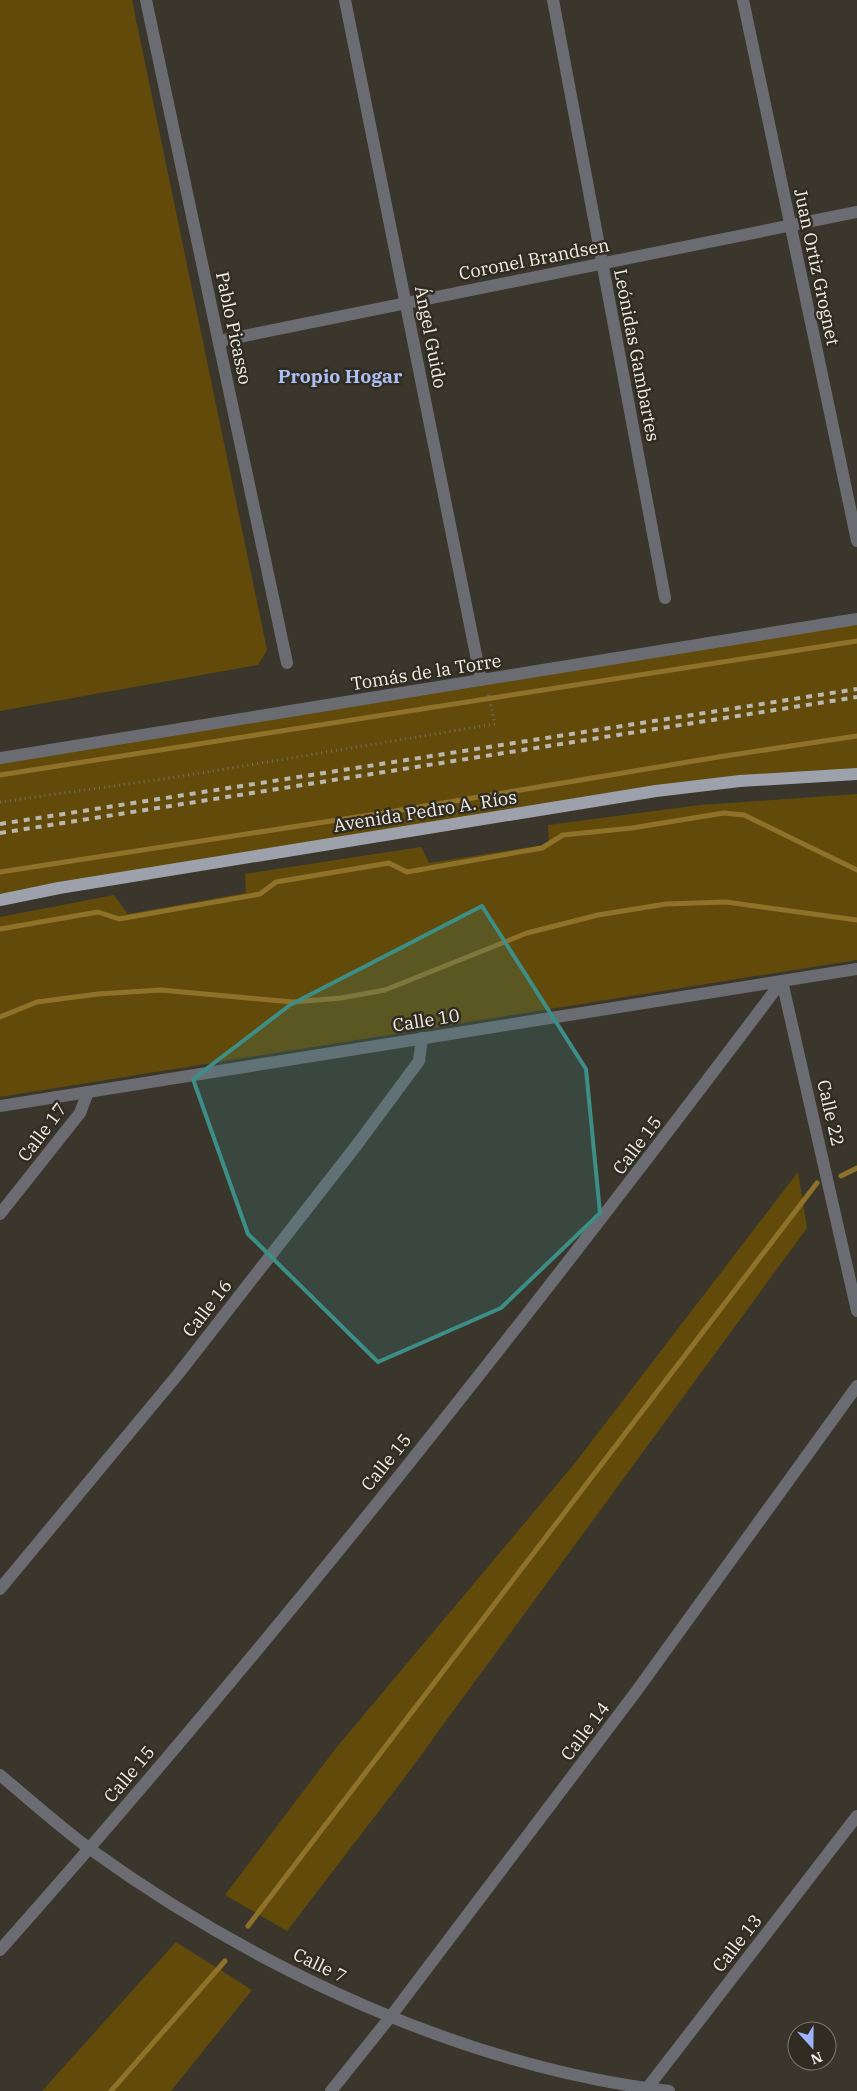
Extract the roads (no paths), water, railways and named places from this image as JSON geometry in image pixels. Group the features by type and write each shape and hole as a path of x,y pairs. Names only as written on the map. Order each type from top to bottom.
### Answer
{"main road":[{"name":"Avenida Pedro A. Ríos","path":"0,900 59,888 656,792 740,782 857,774"}],"street":[{"name":"Pablo Picasso","path":"146,0 287,663"},
{"name":"Ángel Guido","path":"345,0 481,680"},
{"name":"Leónidas Gambartes","path":"553,0 665,598"},
{"name":"Juan Ortiz Grognet","path":"744,0 857,541"},
{"name":"Coronel Brandsen","path":"219,341 857,212"},
{"name":"Tomás de la Torre","path":"0,758 857,619"},
{"name":"Calle 10","path":"0,1106 857,969"},
{"name":"Calle 22","path":"782,981 857,1312"},
{"name":"Calle 15","path":"0,1950 90,1849 429,1438 634,1178 782,981"},
{"name":"Calle 16","path":"0,1589 179,1373 356,1146 419,1061 422,1038"},
{"name":"Calle 17","path":"0,1214 80,1113 88,1092"},
{"name":"Calle 14","path":"331,2091 391,2016 635,1693 857,1386"},
{"name":"Calle 7","path":"0,1775 90,1849 236,1942 320,1986 391,2016 490,2052 646,2090 670,2091"},
{"name":"Calle 13","path":"646,2090 857,1816"}],"waterway":[{"path":"0,775 857,641"},
{"path":"0,872 383,813 718,757 857,736"},
{"path":"0,929 98,912 119,919 260,894 276,882 389,863 407,872 542,848 563,835 632,828 724,813 744,815 857,870"},
{"path":"0,1017 37,1002 98,994 161,990 293,1002 341,998 385,990 527,933 598,915 666,904 726,902 857,920"},
{"path":"841,1176 857,1168"},
{"path":"248,1926 817,1183"},
{"path":"111,2091 225,1961"}],"railway":[{"path":"0,824 857,689"},
{"path":"0,833 857,697"}],"district":[{"name":"Propio Hogar","path":"340,376"}]}
